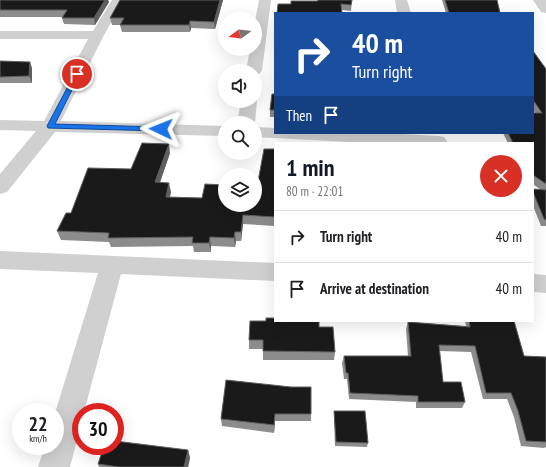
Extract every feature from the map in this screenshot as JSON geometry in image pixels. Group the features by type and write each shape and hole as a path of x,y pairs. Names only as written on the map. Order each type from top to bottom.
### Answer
{"street":[{"path":"0,186 50,126 97,35 118,0"},
{"path":"255,64 265,0"},
{"path":"401,0 404,12"},
{"path":"539,0 546,9"},
{"path":"0,35 97,35"},
{"path":"0,125 218,131"},
{"path":"262,132 274,133"},
{"path":"307,134 437,139"},
{"path":"0,260 274,272"},
{"path":"54,467 112,265"},
{"path":"534,283 546,284"}],"building":[{"path":"0,0 105,0 94,18 62,18 67,10 0,10"},
{"path":"120,0 220,0 214,22 190,21 189,25 120,25 124,18 110,18"},
{"path":"352,0 351,5 341,4 342,12 277,12 278,4 291,4 291,1"},
{"path":"445,0 497,0 500,12 449,12"},
{"path":"534,52 546,69 546,184 534,176 534,142 512,142 508,134 534,134 534,113 542,113 534,101"},
{"path":"0,61 30,62 29,76 0,77"},
{"path":"272,94 274,94 274,110 270,110"},
{"path":"142,143 169,144 155,182 169,183 166,197 202,198 205,184 218,185 218,212 262,212 262,168 260,168 264,149 274,149 274,217 243,215 241,232 235,232 234,238 210,237 209,243 192,243 193,237 108,238 109,233 57,231 66,213 71,213 88,168 131,169"},
{"path":"534,189 546,190 546,220 544,219 534,194"},
{"path":"266,318 274,318 274,322 319,322 319,327 333,327 335,352 263,351 263,340 249,340 250,321 266,321"},
{"path":"408,322 470,327 469,322 514,322 524,356 546,357 546,442 526,441 518,411 511,393 486,393 475,346 439,345 443,382 461,382 465,402 418,402 418,396 350,393 348,373 346,373 344,356 411,356"},
{"path":"226,380 291,387 311,387 311,414 275,414 274,425 221,419"},
{"path":"334,411 365,411 368,443 336,442"},
{"path":"124,442 188,450 184,467 119,467 98,464 101,455 124,455"}],"route":[{"path":"77,74 50,126 161,129"}]}
